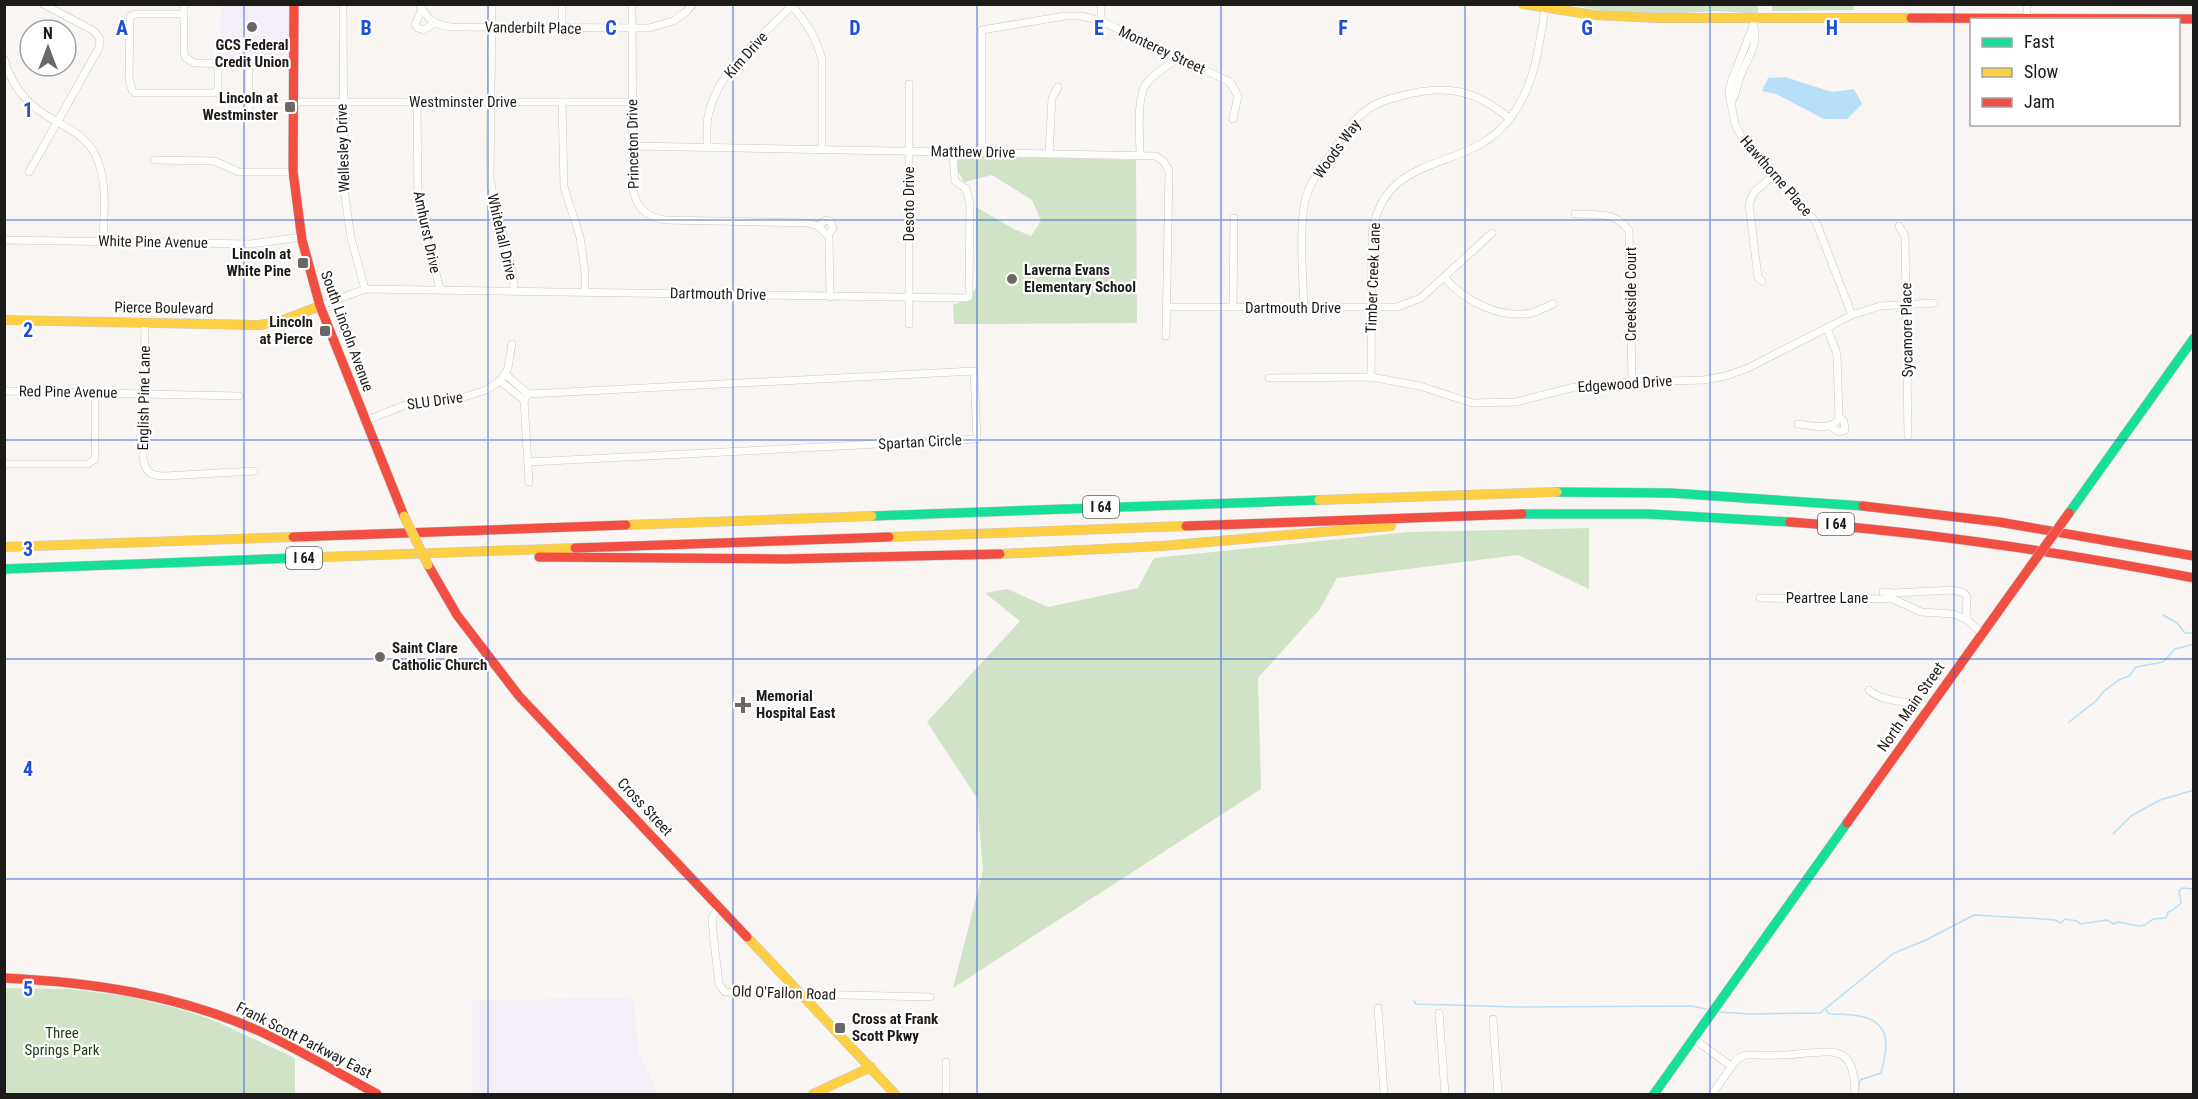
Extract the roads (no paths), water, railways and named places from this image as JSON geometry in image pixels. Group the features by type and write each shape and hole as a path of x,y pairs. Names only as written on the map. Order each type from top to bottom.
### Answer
{"main road":[{"name":"South Lincoln Avenue","path":"294,4 293,172 310,275 320,306 404,516"},
{"path":"1523,4 1627,17 1754,22 1970,19"},
{"name":"Pierce Boulevard","path":"4,320 260,325 281,321 320,306"},
{"name":"North Main Street","path":"1654,1095 2193,338"},
{"name":"I 64","path":"4,548 1540,492 1671,493 1870,506 2006,522 2193,556"},
{"path":"466,553 555,557 774,559 1012,554 1162,546 1415,524 1552,519 1590,513"},
{"name":"I 64","path":"4,569 1395,518 1590,513 1684,515 1900,531 2033,548 2193,578"},
{"name":"Cross Street","path":"404,516 428,565 457,615 519,696 895,1095"},
{"name":"Frank Scott Parkway East","path":"4,978 48,979 119,988 219,1015 245,1025 377,1095"},
{"path":"813,1095 871,1067"}],"street":[{"path":"28,172 99,48 100,39 94,31 44,4"},
{"path":"184,4 186,58 194,63 238,64"},
{"name":"Wellesley Drive","path":"343,4 342,102 346,210 365,289"},
{"name":"Whitehall Drive","path":"492,4 490,178 493,201 513,270 514,290"},
{"path":"562,4 562,28"},
{"name":"Princeton Drive","path":"632,4 633,188 635,201 642,211 653,218 664,220 808,223 818,226"},
{"name":"Vanderbilt Place","path":"420,7 427,18 435,23 451,27 632,29 666,25 681,17 693,4"},
{"path":"1101,4 1101,21"},
{"path":"2027,4 2027,18"},
{"path":"791,5 806,23 822,60 822,149"},
{"name":"Kim Drive","path":"707,147 707,122 713,100 723,80 735,64 791,5"},
{"name":"Vanderbilt Place","path":"420,7 415,24 418,28 424,30 435,23"},
{"name":"Timber Creek Lane","path":"1371,377 1372,235 1375,216 1383,197 1397,182 1416,171 1462,154 1485,141 1510,119 1529,88 1537,60 1545,7"},
{"path":"184,14 130,16 129,79 132,90 135,93 215,93 218,90 218,63"},
{"name":"Monterey Street","path":"982,152 982,30 1065,16 1081,16 1101,21 1230,82 1238,96 1233,119"},
{"name":"Hawthorne Place","path":"1754,22 1729,93 1736,124 1745,144 1816,222 1852,315"},
{"path":"1140,155 1141,97 1144,86 1151,78 1180,57"},
{"path":"4,60 15,86 26,99 37,110 80,136 95,154 104,188 103,241"},
{"path":"249,64 249,111"},
{"name":"Desoto Drive","path":"909,84 909,324"},
{"path":"1049,154 1052,98 1058,87"},
{"name":"Woods Way","path":"1304,308 1303,220 1306,196 1317,173 1356,120 1367,109 1381,102 1437,89 1475,96 1495,106 1510,119"},
{"name":"Westminster Drive","path":"294,102 632,102"},
{"name":"Amhurst Drive","path":"417,102 418,202 440,289"},
{"path":"562,102 564,187 580,237 585,272 585,292"},
{"name":"Matthew Drive","path":"633,146 1156,156 1169,170 1168,307"},
{"name":"Dartmouth Drive","path":"320,306 365,289 960,299 969,297 970,204 966,189 955,181 953,152"},
{"path":"154,160 214,161 239,172 293,172"},
{"path":"1762,281 1758,277 1749,204 1754,192 1774,175"},
{"name":"Creekside Court","path":"1575,214 1617,217 1624,222 1629,231 1632,382"},
{"path":"1233,307 1234,218"},
{"path":"828,236 833,228 830,221 826,220 818,226 828,236 830,245 830,297"},
{"name":"Sycamore Place","path":"1899,226 1905,236 1908,436"},
{"name":"Dartmouth Drive","path":"1168,307 1372,308 1411,304 1422,298 1445,278 1492,233"},
{"name":"White Pine Avenue","path":"4,240 250,244 302,237"},
{"path":"1445,278 1453,288 1474,303 1505,314 1530,313 1553,304"},
{"name":"Edgewood Drive","path":"1269,378 1371,377 1399,381 1461,400 1484,404 1516,402 1575,387 1632,382 1704,380 1726,376 1749,368 1852,315 1880,306 1934,303"},
{"path":"1166,336 1168,307"},
{"name":"English Pine Lane","path":"145,323 146,394 143,457 144,467 148,473 165,476 254,471"},
{"path":"1798,424 1830,426 1839,421 1837,354 1827,328"},
{"name":"SLU Drive","path":"365,421 410,403 465,398 486,390 500,381 505,374 512,344"},
{"name":"Spartan Circle","path":"526,397 974,371 977,439 528,462"},
{"path":"505,374 526,397 529,482"},
{"path":"500,381 526,397"},
{"name":"Red Pine Avenue","path":"4,390 239,396"},
{"path":"4,464 88,464 92,462 95,459 95,393"},
{"name":"Peartree Lane","path":"1760,598 1893,599 1921,612 1953,614 1966,620 1967,597 1958,590 1883,592"},
{"path":"1966,620 1982,633"},
{"path":"1869,690 1875,695 1929,707"},
{"name":"Old O'Fallon Road","path":"718,908 712,918 719,984 722,989 730,993 930,997"},
{"path":"1378,1008 1384,1095"},
{"path":"1438,1012 1445,1095"},
{"path":"1493,1019 1497,1095"},
{"path":"1694,1039 1731,1066"},
{"path":"1712,1095 1731,1066 1745,1055 1836,1052 1844,1056 1850,1066 1855,1091"},
{"path":"946,1062 946,1095"}],"water":[{"path":"1785,77 1832,92 1854,89 1862,104 1847,119 1824,119 1776,94 1762,91 1768,78"}],"waterway":[{"path":"2163,615 2177,623 2185,633 2194,633"},
{"path":"2069,722 2096,701 2104,691 2129,676 2136,667 2163,662 2175,649 2194,644"},
{"path":"2113,834 2131,816 2160,800 2194,790"},
{"path":"1720,1012 1820,1013 1894,953 1924,941 1974,915 2055,920 2061,923 2065,919 2077,921 2080,924 2107,920 2114,924 2118,922 2139,926 2153,919 2166,918 2168,912 2181,903 2179,891 2182,888 2194,889"},
{"path":"1414,1001 1416,1004 1517,1007 1691,1006 1706,1009"},
{"path":"1826,1010 1829,1014 1848,1014 1866,1018 1880,1027 1885,1035 1886,1048 1881,1073 1860,1080 1858,1092"}],"place":[{"name":"GCS Federal Credit Union","path":"252,27"},
{"name":"Lincoln at Westminster","path":"290,107"},
{"name":"Lincoln at White Pine","path":"303,263"},
{"name":"Laverna Evans Elementary School","path":"1012,279"},
{"name":"Lincoln at Pierce","path":"325,331"},
{"name":"Saint Clare Catholic Church","path":"380,657"},
{"name":"Memorial Hospital East","path":"743,705"},
{"name":"Cross at Frank Scott Pkwy","path":"840,1028"}],"park label":[{"name":"Three Springs Park","path":"62,1042"}]}
